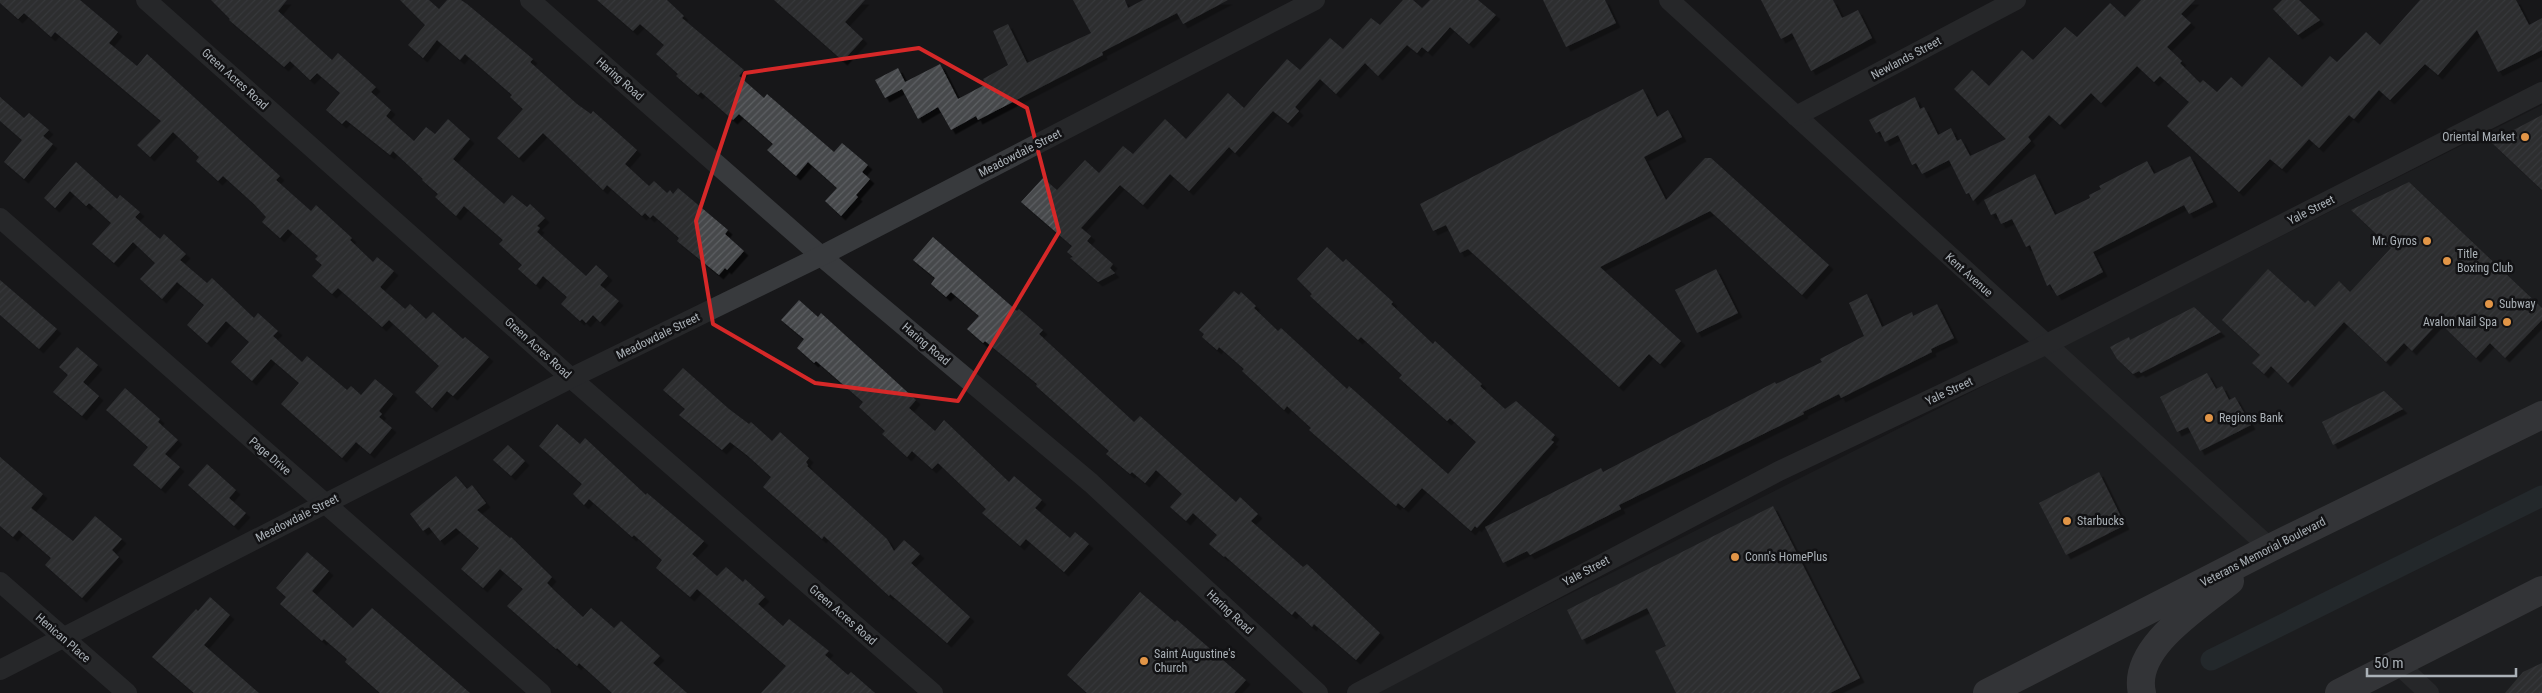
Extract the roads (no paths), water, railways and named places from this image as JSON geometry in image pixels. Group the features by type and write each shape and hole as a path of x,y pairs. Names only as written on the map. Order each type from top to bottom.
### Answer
{"main road":[{"name":"Veterans Memorial Boulevard","path":"1987,693 2270,548 2542,415"},
{"path":"2142,693 2142,671 2150,654 2162,638 2270,548"},
{"path":"2339,693 2542,590"}],"street":[{"name":"Green Acres Road","path":"146,0 571,378 932,693"},
{"name":"Haring Road","path":"530,0 821,256 1091,483 1318,693"},
{"name":"Meadowdale Street","path":"0,670 571,378 821,256 1315,0"},
{"name":"Kent Avenue","path":"1669,0 2045,345 2270,548"},
{"name":"Newlands Street","path":"1796,116 2016,0"},
{"name":"Yale Street","path":"1357,693 1779,471 2045,345 2542,92"},
{"name":"Page Drive","path":"0,218 541,693"},
{"name":"Henican Place","path":"0,582 127,693"},
{"path":"2398,664 2429,693"}],"waterway":[{"path":"2211,660 2542,496"}],"place":[{"name":"Oriental Market","path":"2525,137"},
{"name":"Mr. Gyros","path":"2427,241"},
{"name":"Title Boxing Club","path":"2447,261"},
{"name":"Subway","path":"2489,304"},
{"name":"Avalon Nail Spa","path":"2507,322"},
{"name":"Regions Bank","path":"2209,418"},
{"name":"Starbucks","path":"2067,521"},
{"name":"Conn's HomePlus","path":"1735,557"},
{"name":"Saint Augustine's Church","path":"1144,661"}]}
